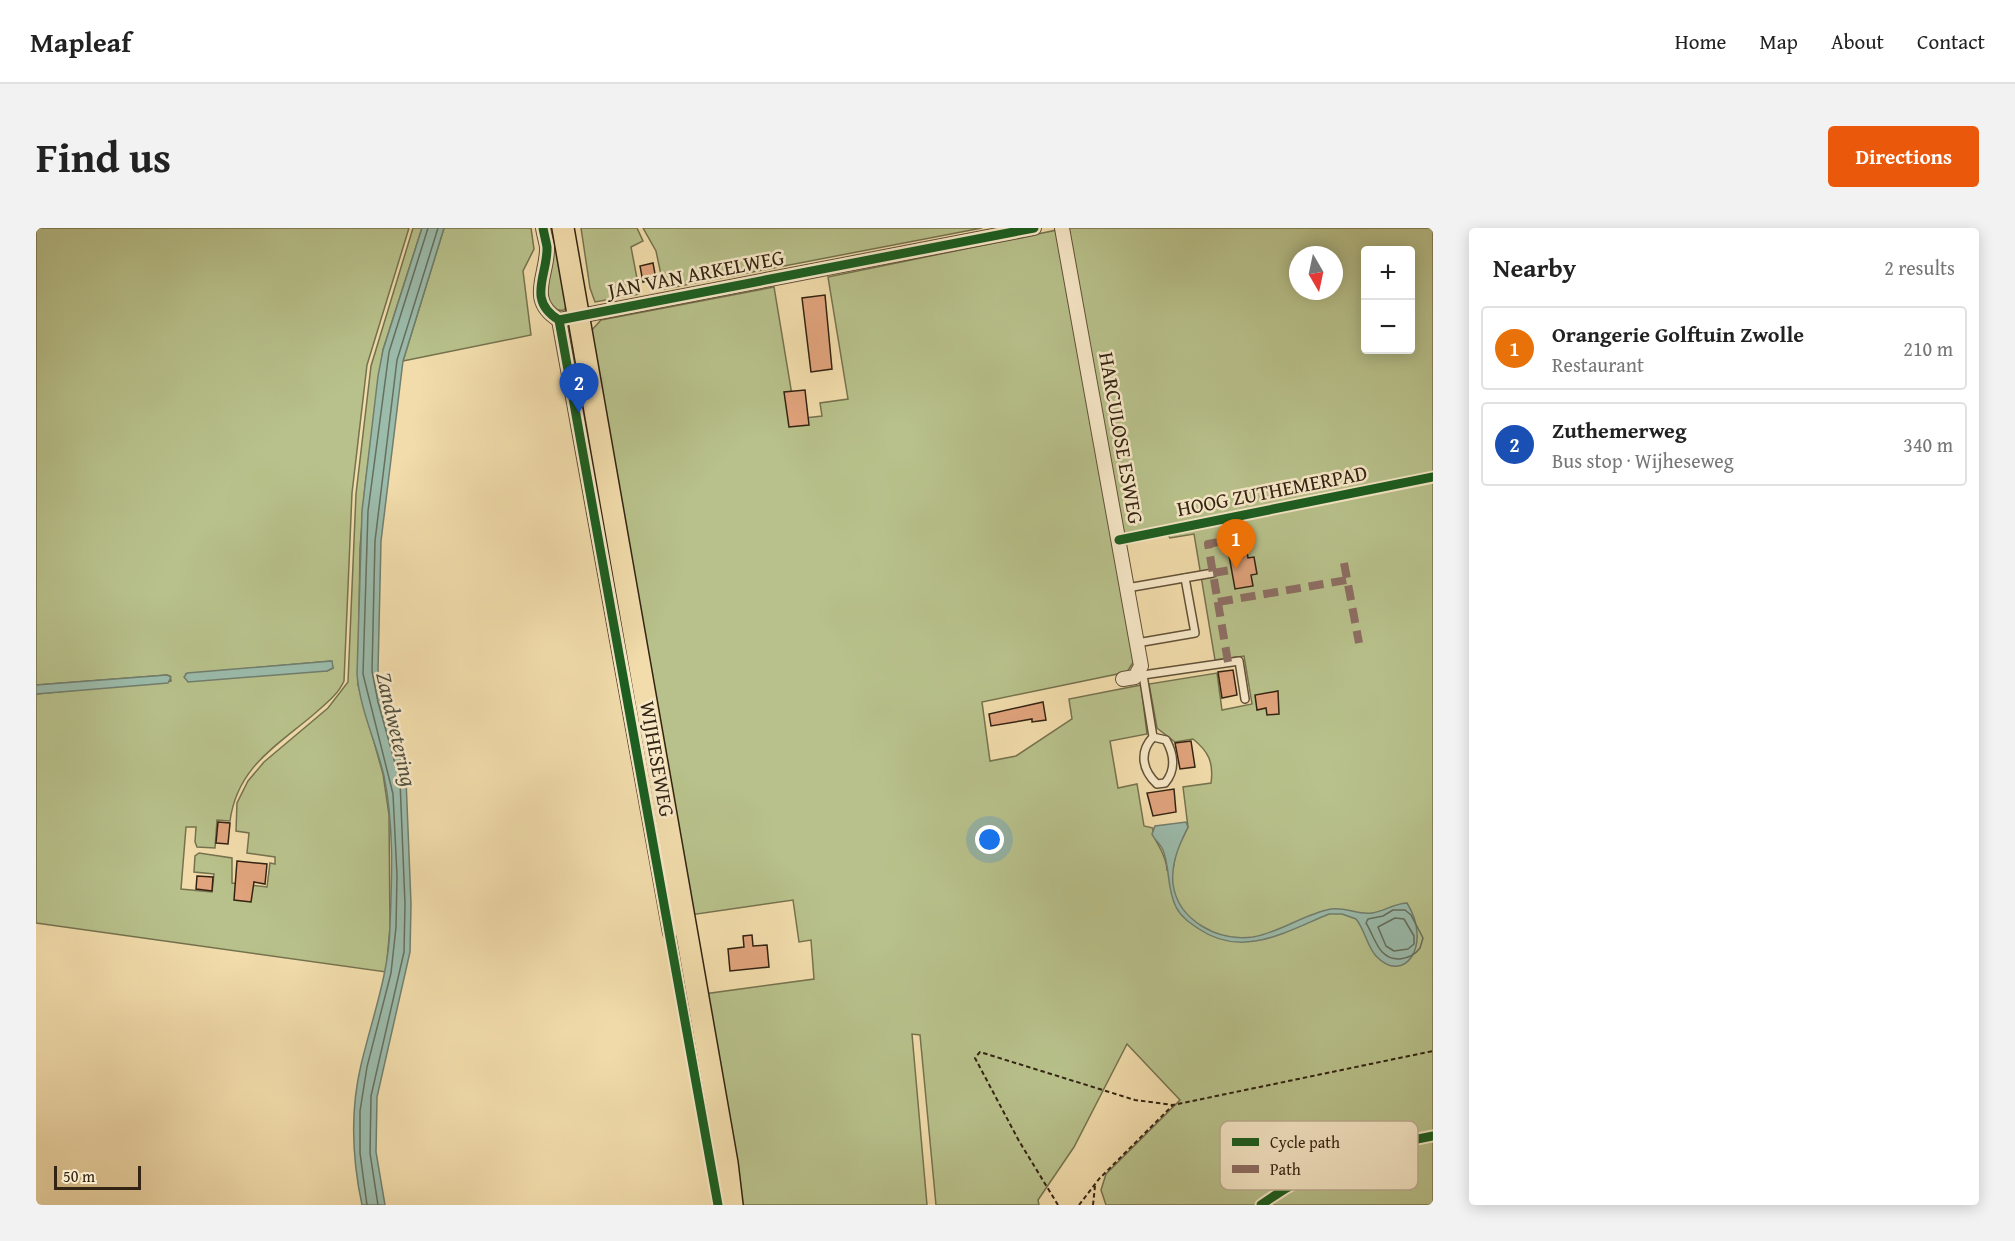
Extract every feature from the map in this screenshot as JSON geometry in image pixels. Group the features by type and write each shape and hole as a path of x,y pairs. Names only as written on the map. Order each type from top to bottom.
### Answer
{"main road":[{"name":"WIJHESEWEG","path":"563,228 569,318 725,1151 732,1205"}],"street":[{"name":"WIJHESEWEG","path":"543,228 547,248 541,297 545,308 569,318 670,933"},
{"name":"JAN VAN ARKELWEG","path":"569,318 1034,228"},
{"name":"HARCULOSE ESWEG","path":"1062,228 1142,674"},
{"path":"1123,679 1142,674"}],"lane":[{"path":"1127,588 1213,573"},
{"path":"1137,643 1195,633 1185,578"},
{"path":"1154,736 1142,674 1239,661 1245,699"},
{"path":"1154,736 1166,740 1172,751 1170,777 1165,783 1157,784 1146,770 1143,758 1145,745 1154,736"}],"path":[{"path":"1058,1205 1019,1141 975,1058 980,1052 1135,1100 1173,1105 1433,1051"},
{"path":"1079,1205 1095,1184 1173,1105"},
{"path":"1093,1205 1095,1184"}],"green space":[{"path":"36,228 409,228 367,365 352,493 344,681 330,700 272,749 249,773 234,803 230,821 217,820 215,848 197,847 196,827 186,827 181,889 212,892 214,874 194,872 195,856 199,853 232,858 232,883 267,887 270,863 275,864 275,857 247,853 249,833 236,831 237,803 248,781 264,762 328,708 348,682 356,494 371,366 413,228 422,228 383,350 365,486 360,548 358,685 383,774 389,815 390,927 386,972 36,923 36,694 171,681 170,676 167,675 36,685","holes":["331,661 333,668 327,671 185,674"]},
{"path":"444,228 531,228 534,249 523,271 531,335 403,361"},
{"path":"581,228 637,228 643,241 631,247 640,294 595,302 590,288"},
{"path":"643,228 982,228 664,289 656,251"},
{"path":"1068,228 1433,228 1433,473 1126,536 1120,534"},
{"path":"1057,230 1134,661 1127,672 982,702 990,761 1016,756 1072,719 1069,699 1141,685 1147,734 1110,741 1118,788 1137,784 1144,826 1153,828 1154,837 1164,857 1167,870 1173,869 1176,852 1188,827 1183,787 1211,783 1212,769 1203,748 1193,739 1175,742 1157,728 1149,684 1217,673 1222,710 1252,704 1244,656 1215,660 1194,534 1170,538 1167,534 1433,479 1433,1133 1418,1136 1418,1121 1220,1121 1220,1190 1283,1190 1258,1205 1106,1205 1101,1190 1106,1174 1180,1100 1127,1044 1074,1147 1038,1200 1039,1205 936,1205 920,1035 912,1034 927,1205 740,1205 704,994 814,979 811,940 799,942 793,900 690,915 591,331 601,320 774,287 796,419 822,416 820,403 848,399 828,277"},
{"path":"554,234 568,304 564,310 554,309 544,297 546,262"},
{"path":"1433,1138 1433,1205 1266,1205 1288,1190 1418,1190 1418,1141"}],"water":[{"path":"422,228 444,228 403,361 381,541 378,671 383,701 406,779 411,904 410,952 377,1097 376,1152 385,1205 362,1205 354,1152 355,1100 357,1082 387,961 392,870 391,832 384,776 361,700 357,674 362,511 383,350"},
{"path":"332,661 333,668 327,671 188,682 184,677 187,673"},
{"path":"167,675 171,677 168,683 36,694 36,685"},
{"path":"1186,822 1188,827 1174,861 1173,884 1176,897 1183,909 1202,926 1227,936 1253,937 1321,911 1342,909 1372,913 1407,903 1417,933 1412,956 1405,963 1396,966 1386,964 1373,952 1356,919 1342,914 1329,914 1281,934 1248,942 1232,942 1215,938 1199,929 1183,917 1176,907 1171,894 1164,853 1152,834 1155,826"}],"building":[{"path":"653,263 656,279 643,282 640,266"},
{"path":"825,295 832,369 811,372 802,298"},
{"path":"805,390 809,425 789,427 784,392"},
{"path":"1246,547 1248,558 1254,557 1257,574 1251,575 1253,586 1235,589 1228,550"},
{"path":"1233,670 1237,695 1222,698 1218,672"},
{"path":"1278,691 1279,714 1267,715 1266,708 1257,710 1255,695"},
{"path":"1043,702 1046,720 1032,722 1032,719 991,726 989,714"},
{"path":"1191,741 1195,767 1180,769 1175,743"},
{"path":"1174,789 1176,812 1153,816 1147,793"},
{"path":"218,822 230,823 228,844 216,843"},
{"path":"237,861 267,864 265,884 254,882 251,902 234,900"},
{"path":"197,876 213,877 212,891 196,889"},
{"path":"752,935 753,946 767,945 769,967 730,971 728,949 744,947 743,936"}],"marked path":[{"path":"1228,662 1208,544 1236,539 1232,517"},
{"path":"1344,563 1359,643"},
{"path":"1213,573 1231,570"},
{"path":"1218,602 1347,580"}],"cycle path":[{"path":"543,228 547,247 541,295 543,304 559,320 1034,228"},
{"path":"559,320 718,1205"},
{"name":"HOOG ZUTHEMERPAD","path":"1119,540 1433,477"},
{"path":"1418,1139 1433,1136"},
{"path":"1261,1205 1284,1190"}],"place":[{"name":"Zuthemerweg","path":"579,413"},
{"name":"Orangerie Golftuin Zwolle","path":"1236,569"}],"water label":[{"name":"Zandwetering","path":"397,729"}]}
